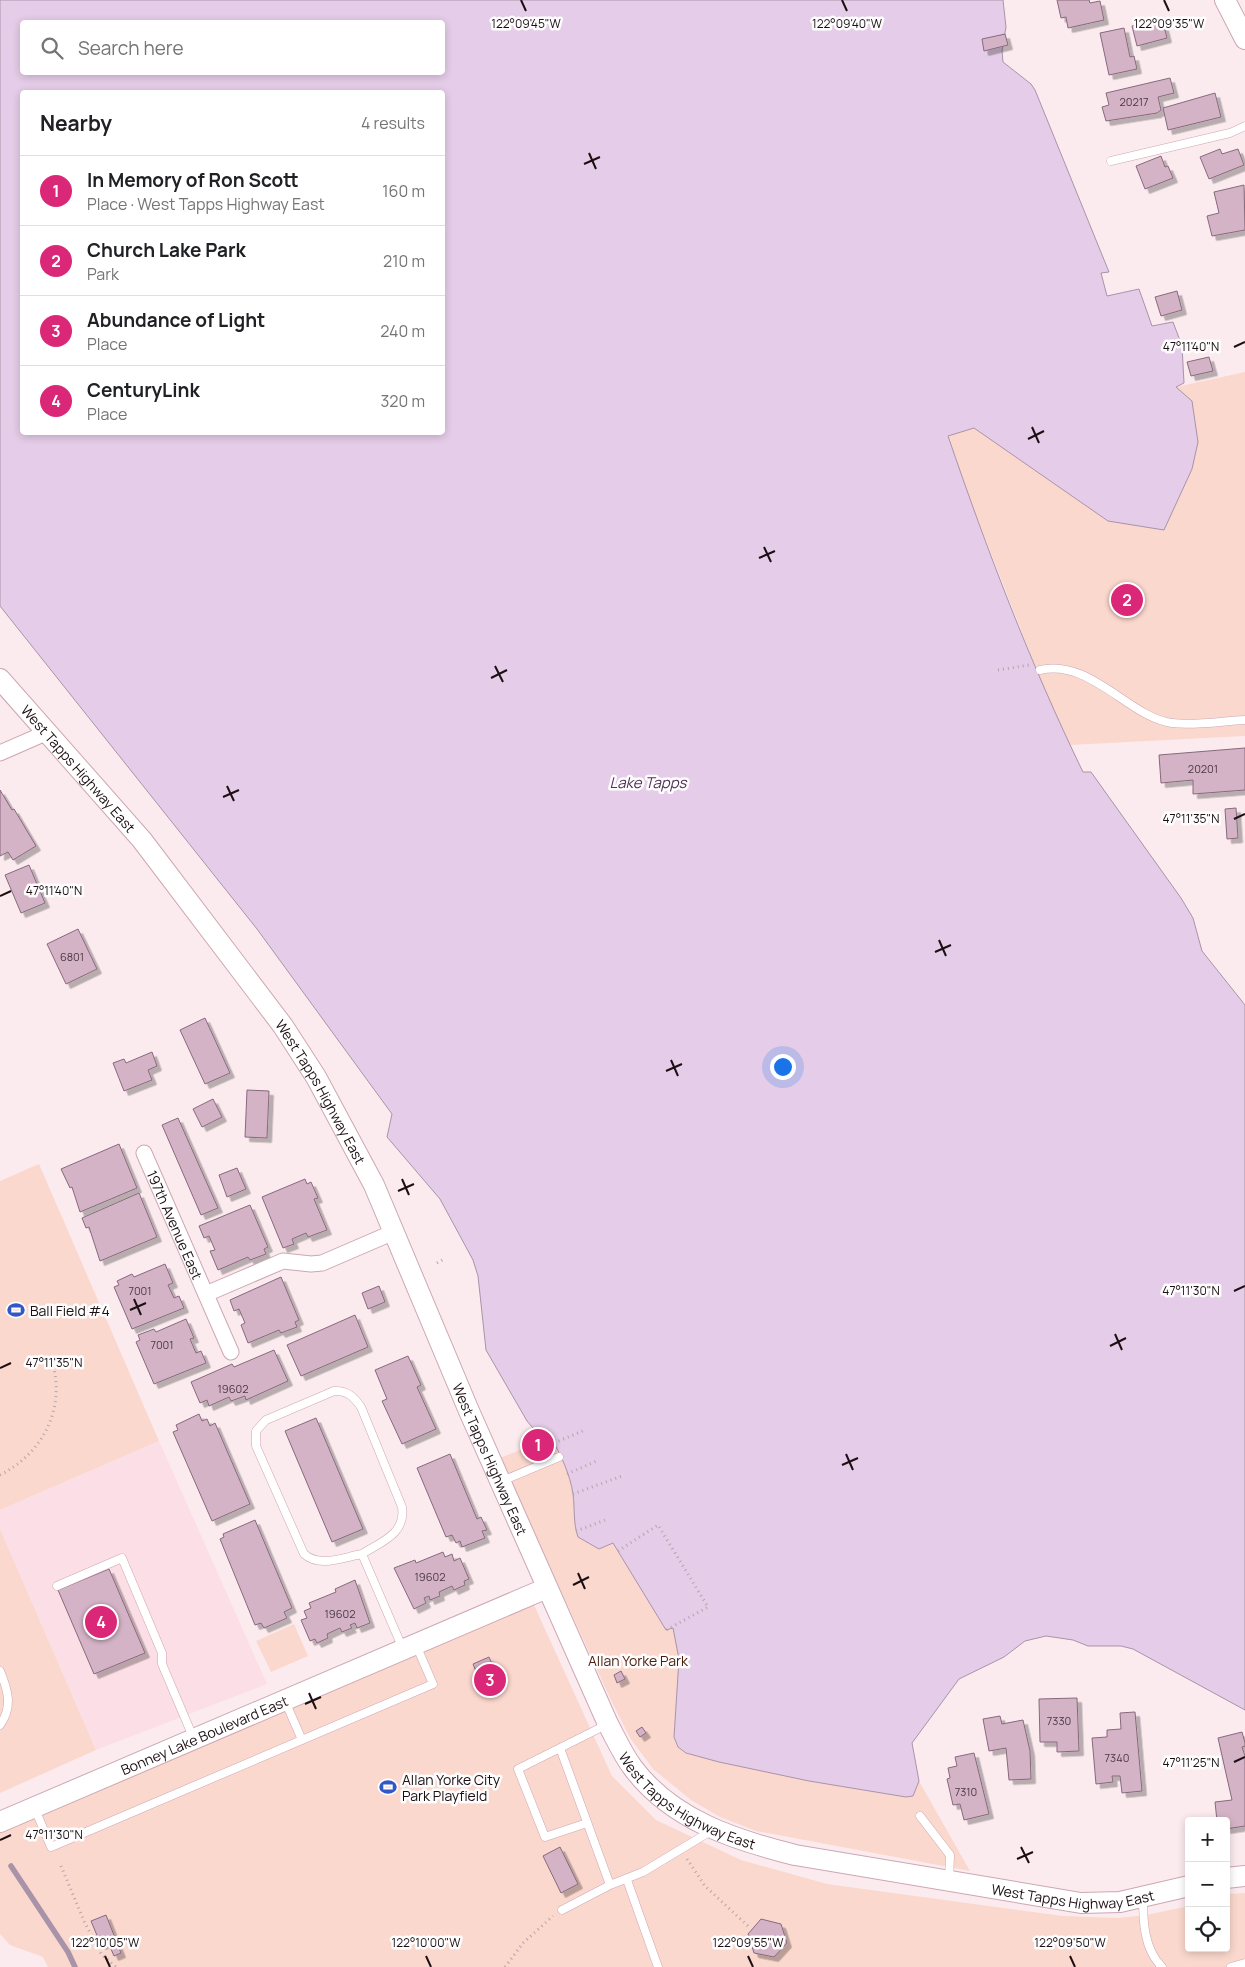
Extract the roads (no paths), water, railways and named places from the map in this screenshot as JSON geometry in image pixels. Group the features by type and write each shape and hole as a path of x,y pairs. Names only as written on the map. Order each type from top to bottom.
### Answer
{"street":[{"path":"1225,0 1245,39"},
{"name":"West Tapps Highway East","path":"0,679 142,840 283,1026 342,1122 374,1185 500,1482 608,1724 632,1767 646,1784 685,1814 714,1830 753,1844 795,1855 1081,1903 1120,1902 1185,1887"},
{"path":"0,753 48,732"},
{"name":"197th Avenue East","path":"144,1154 230,1352"},
{"name":"197th Avenue East","path":"206,1294 283,1261 311,1264 322,1263 394,1232"},
{"name":"Bonney Lake Boulevard East","path":"0,1822 547,1588"},
{"path":"1230,1878 1245,1876"}],"lane":[{"path":"1111,160 1230,133 1245,126"},
{"path":"1038,667 1078,675 1107,687 1159,719 1172,723 1245,720"},
{"path":"341,1390 350,1394 361,1407 402,1507 403,1514 397,1532 362,1554 315,1561 304,1554 256,1446 256,1431 266,1420 334,1391 341,1390"},
{"path":"500,1482 559,1457"},
{"path":"34,1807 51,1847 433,1684 409,1647 362,1554"},
{"path":"57,1586 122,1558 162,1653 162,1664 194,1739"},
{"path":"0,1671 7,1688 9,1702 5,1718 0,1725"},
{"path":"285,1700 302,1740"},
{"path":"587,1823 545,1837 518,1769 608,1724"},
{"path":"560,1748 610,1885"},
{"path":"920,1816 950,1855 949,1881"},
{"path":"562,1910 610,1885 627,1880 714,1830"},
{"path":"627,1880 658,1967"},
{"path":"1143,1898 1144,1927 1147,1941 1156,1960 1162,1967"},
{"path":"1231,1967 1245,1963"}],"water":[{"name":"Lake Tapps","path":"0,0 1003,0 1006,27 1002,51 1003,62 1031,84 1035,90 1109,272 1101,273 1107,296 1139,289 1152,326 1173,322 1182,346 1184,383 1176,387 1192,401 1198,442 1192,469 1164,530 1108,521 974,428 948,436 1010,606 1045,690 1083,772 1091,772 1181,898 1193,918 1202,951 1245,1005 1245,1710 1133,1649 1121,1646 1088,1646 1073,1640 1046,1636 1025,1641 1004,1657 959,1679 912,1743 919,1781 913,1796 906,1797 809,1781 719,1762 686,1753 678,1747 674,1737 679,1659 673,1628 666,1630 613,1543 599,1549 578,1537 573,1494 565,1465 551,1438 544,1441 527,1421 486,1350 478,1276 473,1260 440,1199 387,1137 392,1114 257,929 0,606"}],"waterway":[{"path":"11,1866 68,1952 75,1967"}],"place":[{"name":"Church Lake Park","path":"1127,600"},
{"name":"Ball Field #4","path":"16,1310"},
{"name":"In Memory of Ron Scott","path":"538,1445"},
{"name":"CenturyLink","path":"101,1622"},
{"name":"Abundance of Light","path":"490,1680"},
{"name":"Allan Yorke City Park Playfield","path":"388,1787"}],"park label":[{"name":"Allan Yorke Park","path":"638,1660"}]}
